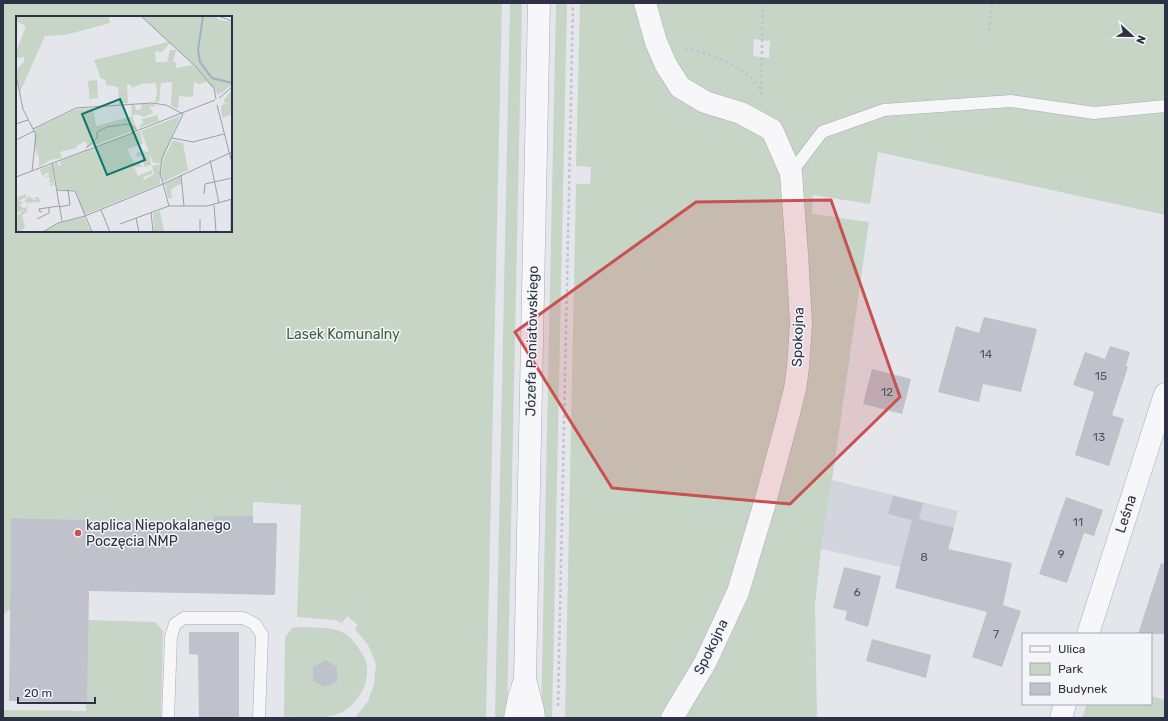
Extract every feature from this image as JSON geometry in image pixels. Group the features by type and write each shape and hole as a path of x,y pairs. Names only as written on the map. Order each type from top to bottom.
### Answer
{"street":[{"name":"Józefa Poniatowskiego","path":"534,718 525,679 540,3"},
{"path":"645,3 656,42 666,64 680,87 705,102 741,113 772,130"},
{"name":"Spokojna","path":"672,718 705,663 738,592 766,499 795,389 801,322 791,172 772,130"},
{"name":"Leśna","path":"1088,633 1165,394"},
{"name":"Józefa Poniatowskiego","path":"515,718 525,679"},
{"path":"1061,718 1065,705"}],"lane":[{"path":"791,172 822,132 884,110 1011,101 1094,113 1165,106"},
{"path":"168,718 171,637 175,624 184,618 243,618 255,624 262,636 259,718"}],"path":[{"path":"558,710 573,3"},
{"path":"763,3 761,91 772,130"},
{"path":"990,32 992,3"},
{"path":"656,42 708,53 744,70 761,91"}],"highlighted area":[{"path":"831,200 900,397 790,504 612,488 515,332 696,202"}],"shaded area":[{"path":"832,480 958,511 941,576 821,549"}],"green space":[{"name":"Lasek Komunalny","path":"3,3 502,3 486,718 355,718 368,701 374,684 376,664 368,645 355,629 358,625 347,616 342,623 335,620 297,617 301,505 253,502 253,516 215,516 214,523 12,518 10,596 18,603 3,615"},
{"path":"510,3 522,3 507,718 495,718"},
{"path":"556,3 567,3 552,718 541,718"},
{"path":"580,3 1165,3 1165,215 878,152 870,204 813,195 812,214 869,222 821,549 815,604 817,718 565,718 576,184 590,184 591,167 576,166","holes":["754,39 770,41 769,58 753,56"]},
{"path":"88,620 155,622 163,631 161,718 3,718 3,710 86,711"},
{"path":"292,628 324,628 342,632 352,640 365,659 367,665 367,675 363,689 356,701 338,714 325,717 284,717 285,637"},
{"path":"1152,696 1165,700 1165,718 1082,718 1087,705 1152,705"}],"building":[{"path":"984,317 1037,329 1021,392 983,384 979,402 938,392 956,326 979,333"},
{"path":"1110,346 1130,352 1126,366 1128,367 1112,415 1124,419 1109,466 1075,455 1094,392 1073,385 1085,352 1105,359"},
{"path":"872,369 911,379 902,414 863,404"},
{"path":"893,496 923,503 919,519 954,528 948,549 1012,563 1003,605 1021,611 1002,667 972,657 987,612 895,588 912,520 888,514"},
{"path":"1066,497 1103,510 1094,536 1084,533 1067,583 1039,574"},
{"path":"214,516 253,516 253,523 277,523 275,595 89,591 87,703 9,701 11,518 214,523"},
{"path":"1161,563 1165,564 1165,634 1138,633"},
{"path":"844,567 881,576 868,627 845,620 847,611 833,608"},
{"path":"189,632 239,632 239,718 199,718 198,655 189,654"},
{"path":"872,639 931,655 926,678 866,661"},
{"path":"326,660 337,667 337,681 325,687 313,681 313,667"}],"place":[{"name":"kaplica Niepokalanego Poczęcia NMP","path":"78,533"}]}
